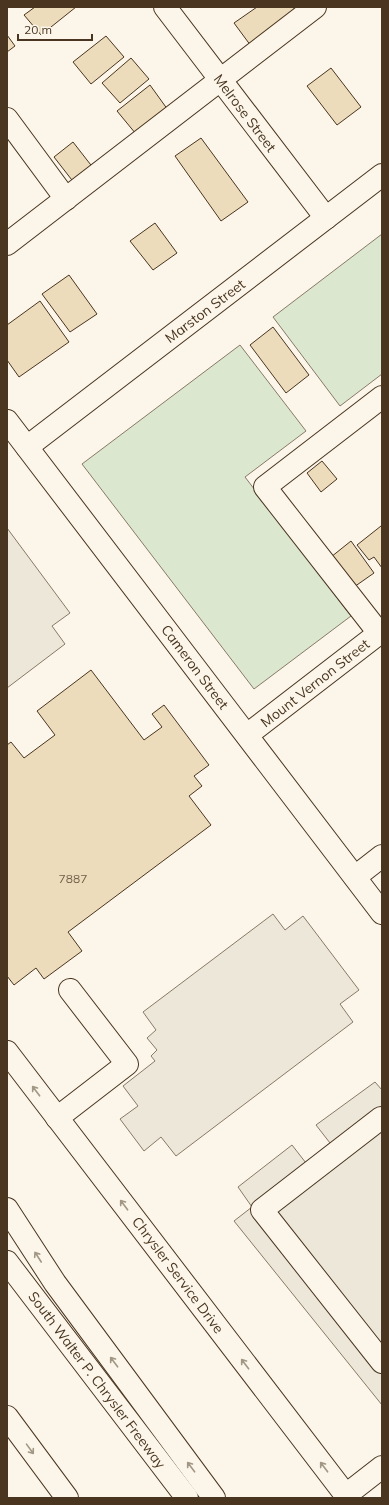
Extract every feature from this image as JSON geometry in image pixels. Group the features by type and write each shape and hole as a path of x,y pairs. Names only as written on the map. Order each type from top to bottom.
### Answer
{"main road":[{"name":"Melrose Street","path":"165,7 326,218"},
{"path":"7,244 315,7"},
{"path":"7,119 66,199"},
{"name":"Marston Street","path":"27,447 382,175"},
{"path":"381,632 265,486 382,397"},
{"name":"Cameron Street","path":"7,421 382,913"},
{"name":"Mount Vernon Street","path":"247,735 381,632"},
{"path":"355,877 382,856"},
{"path":"57,1118 127,1064 70,990"},
{"name":"Chrysler Service Drive","path":"7,1052 347,1496"},
{"path":"382,1119 381,1118 262,1210 382,1362"},
{"path":"7,1209 55,1283 214,1498"},
{"name":"South Walter P. Chrysler Freeway","path":"7,1262 187,1498"},
{"path":"7,1417 67,1498"},
{"path":"347,1496 382,1467"}],"green space":[{"path":"382,234 382,374 340,406 273,317"},
{"path":"240,345 306,431 245,477 351,616 254,689 82,464"}],"shaded area":[{"path":"7,528 70,613 52,626 65,644 7,688"},
{"path":"273,914 285,930 303,916 359,990 340,1004 353,1022 176,1156 161,1137 144,1151 120,1119 138,1106 123,1086 155,1061 151,1056 157,1050 147,1038 156,1030 143,1012"},
{"path":"375,1082 382,1090 382,1405 234,1221 252,1207 238,1187 292,1145 306,1163 330,1143 316,1125"}],"building":[{"path":"35,7 76,7 41,35 24,15"},
{"path":"257,7 293,7 297,12 251,46 234,23"},
{"path":"7,35 15,46 7,52"},
{"path":"106,36 124,57 91,84 73,62"},
{"path":"131,58 149,79 120,103 102,83"},
{"path":"331,68 361,107 337,125 307,86"},
{"path":"150,85 168,110 136,134 117,111"},
{"path":"201,138 248,202 221,221 175,156"},
{"path":"73,142 94,169 75,184 54,157"},
{"path":"155,223 177,253 153,270 130,241"},
{"path":"69,275 97,314 70,332 42,294"},
{"path":"40,301 69,342 19,377 7,360 7,325"},
{"path":"273,327 309,375 286,393 250,345"},
{"path":"322,461 337,479 321,492 307,473"},
{"path":"381,526 382,568 374,557 369,560 357,545"},
{"path":"351,541 374,573 354,587 331,557"},
{"path":"91,670 144,740 162,727 152,714 164,705 209,765 194,776 202,786 189,796 211,825 68,932 82,951 44,979 36,968 14,985 7,976 7,745 11,742 24,758 55,735 37,711"}]}
